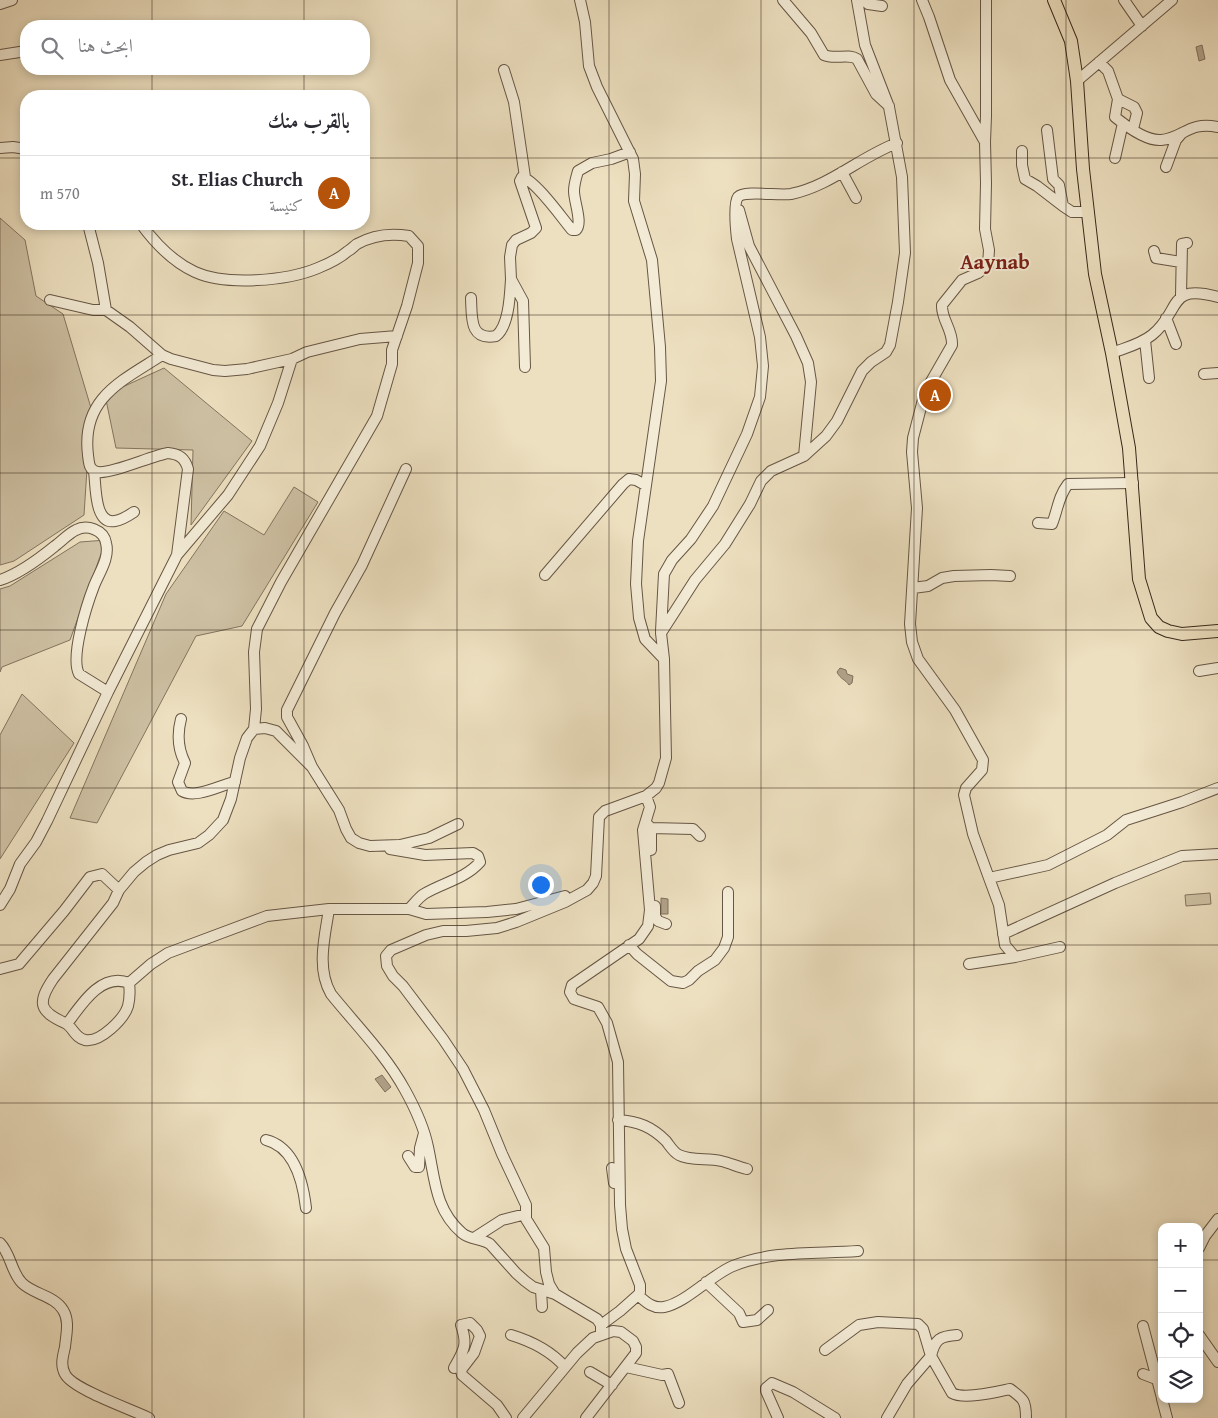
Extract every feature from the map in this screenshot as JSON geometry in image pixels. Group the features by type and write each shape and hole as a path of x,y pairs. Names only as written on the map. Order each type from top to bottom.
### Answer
{"main road":[{"path":"1054,0 1071,41 1077,81 1083,169 1095,274 1126,430 1139,579 1151,618 1159,626 1175,633 1188,634 1218,631"}],"street":[{"path":"0,4 12,0"},
{"path":"580,0 584,15 590,72 634,163 634,201 652,260 660,347 661,381 635,568 639,618 645,639 664,659"},
{"path":"783,0 811,33 824,55 835,58 853,56 857,59 876,94 882,102 890,107"},
{"path":"661,633 695,580 725,544 766,476 771,471 804,456 820,442 833,428 862,371 886,352 890,345 905,253 902,177 890,107 865,45 857,0"},
{"path":"864,0 868,4 882,6"},
{"path":"922,0 950,80 985,142"},
{"path":"986,0 985,229 989,250 988,266 962,280 942,306 952,336 952,345 924,392 913,438 912,452 917,508 910,610 911,634 918,659 955,710 983,760 982,770 966,788 964,796 973,834 999,905 1005,945 1015,957"},
{"path":"1124,0 1142,26"},
{"path":"1077,81 1172,0"},
{"path":"0,56 20,52"},
{"path":"1099,62 1108,71 1118,99 1115,117 1148,137 1161,140 1202,125 1218,127"},
{"path":"504,70 514,102 525,177 538,188 572,230 579,228 580,222 574,186 578,171 592,163 630,152"},
{"path":"1115,158 1128,126 1137,113 1134,107 1118,99"},
{"path":"1047,130 1053,179 1059,185 1062,206"},
{"path":"1166,167 1176,140 1182,132"},
{"path":"736,199 746,194 790,194 816,186 878,150 897,143"},
{"path":"0,148 20,148"},
{"path":"1022,151 1025,179 1072,212 1088,212"},
{"path":"842,172 856,198"},
{"path":"471,298 473,325 476,331 487,337 494,337 499,334 504,325 509,301 512,244 536,228 520,182 522,177 525,177"},
{"path":"736,199 749,246 808,363 811,382 804,456"},
{"path":"555,1294 549,1284 546,1272 544,1248 530,1227 526,1214 526,1205 484,1110 469,1081 443,1039 403,986 393,976 387,966 386,956 392,950 426,935 443,931 498,928 564,902 587,890 596,876 599,817 605,810 646,796 659,783 666,758 664,659 661,633 664,574 669,564 692,539 713,506 747,434 760,397 763,366 760,336 737,239 735,224 736,199"},
{"path":"90,230 98,263 106,310"},
{"path":"129,983 130,996 127,1008 107,1032 92,1040 83,1040 77,1036 67,1024 57,1021 48,1014 43,1006 45,991 134,872 157,855 198,843 209,835 223,820 231,799 240,758 247,738 254,729 256,709 254,652 257,628 281,582 377,416 392,364 392,350 407,306 419,256 418,246 409,236 390,234 355,244 348,252 318,268 278,279 255,280 206,276 194,272 170,256 146,230"},
{"path":"1112,353 1145,340 1158,329 1181,296 1182,244 1186,243"},
{"path":"1154,251 1156,258 1181,262"},
{"path":"511,279 523,301 524,366"},
{"path":"1181,296 1192,292 1218,297"},
{"path":"50,300 93,310 106,310 130,327 162,355 204,368 225,371 247,369 292,359 307,352 360,339 396,336"},
{"path":"498,318 499,334"},
{"path":"1166,318 1176,344"},
{"path":"1145,340 1149,378"},
{"path":"134,512 118,521 111,522 100,514 94,471 90,465 87,448 89,424 93,413 105,395 162,355"},
{"path":"0,905 10,889 20,864 48,821 108,692 177,555 228,495 254,456 278,403 292,359"},
{"path":"1204,374 1218,373"},
{"path":"94,471 108,471 168,453 176,453 182,456 188,468 177,555"},
{"path":"406,469 362,565 335,613 287,710 287,717 304,746 312,767 338,810 351,838 359,843 370,846 425,855 473,853 478,856 480,862 473,869 448,884 423,895 409,909"},
{"path":"545,575 623,484 629,480 636,480 645,486"},
{"path":"1038,523 1052,524 1056,515 1057,504 1068,484 1132,483"},
{"path":"0,580 47,553 76,529 93,529 102,534 106,540 106,556 83,620 76,664 79,674 108,692"},
{"path":"913,588 928,586 942,578 954,576 1010,576"},
{"path":"1199,671 1218,668"},
{"path":"181,719 178,733 180,753 185,763 178,782 182,791 187,794 196,793 235,782"},
{"path":"254,729 265,728 276,731 312,767"},
{"path":"989,878 1048,865 1106,835 1126,820 1218,788"},
{"path":"646,796 650,808 649,824 655,916 658,922 666,924"},
{"path":"370,846 400,845 415,842 429,838 458,824"},
{"path":"649,824 693,829 700,836"},
{"path":"523,1418 586,1343 640,1292 640,1286 626,1249 622,1229 618,1062 607,1023 598,1007 574,999 570,992 572,986 644,933 650,920 650,910 643,830 649,824"},
{"path":"1003,934 1115,883 1182,856 1218,854"},
{"path":"0,969 19,964 90,877 102,874 119,890"},
{"path":"628,945 671,981 683,983 689,980 698,970 715,960 724,948 728,937 728,892"},
{"path":"129,983 151,964 174,951 267,916 329,909 409,909 426,914 487,912 516,909 576,895"},
{"path":"329,909 325,932 323,968 326,985 331,994 397,1077 412,1104 428,1146 437,1194 443,1212 462,1233 485,1240 490,1244 516,1273 529,1284 555,1294 591,1315 601,1330"},
{"path":"969,964 1015,957 1060,947"},
{"path":"67,1024 83,1002 102,986 118,980 129,983"},
{"path":"618,1120 642,1123 662,1138 678,1155 686,1158 723,1161 746,1169"},
{"path":"408,1156 416,1167 419,1167 420,1148 424,1133"},
{"path":"266,1140 273,1142 281,1148 293,1163 304,1189 306,1208"},
{"path":"612,1168 614,1183 620,1181"},
{"path":"474,1238 502,1220 526,1214"},
{"path":"1203,1240 1218,1219"},
{"path":"1,1244 20,1282 32,1291 56,1303 63,1310 67,1324 62,1366 67,1378 79,1387 149,1418"},
{"path":"638,1295 651,1306 665,1307 682,1299 719,1273 734,1266 765,1257 816,1252 858,1251"},
{"path":"706,1282 739,1313 743,1322 757,1320 768,1310"},
{"path":"541,1290 540,1304 542,1307"},
{"path":"825,1350 859,1324 878,1322 918,1324 922,1328 932,1356 952,1393 956,1396 966,1396 1010,1390 1020,1396 1026,1404 1026,1418"},
{"path":"454,1368 465,1348 465,1337 461,1325 470,1323 480,1336 474,1353 461,1370 462,1375 497,1405 506,1418"},
{"path":"1143,1326 1158,1385"},
{"path":"586,1418 636,1354 636,1347 633,1341 621,1332 601,1330"},
{"path":"511,1335 527,1340 542,1348 565,1367"},
{"path":"887,1418 908,1384 932,1356 936,1342 944,1336 957,1335"},
{"path":"1203,1341 1218,1362"},
{"path":"626,1367 662,1375 668,1374 679,1403"},
{"path":"590,1372 612,1385"},
{"path":"1143,1374 1156,1379"},
{"path":"778,1418 766,1391 766,1388 772,1383 793,1392 835,1418"},
{"path":"1163,1403 1167,1418"}],"shaded area":[{"path":"1202,45 1205,59 1199,61 1196,47"},
{"path":"0,218 25,240 36,296 63,314 91,408 84,515 14,561 0,565"},
{"path":"164,368 252,441 191,525 193,450 116,448 105,395"},
{"path":"294,487 318,502 242,626 196,636 97,823 70,818 166,594 224,511 264,535"},
{"path":"106,540 70,640 2,667 0,672 0,589 10,586 80,542"},
{"path":"840,668 853,676 852,683 849,685 837,672"},
{"path":"22,694 74,743 0,859 0,735"},
{"path":"1210,893 1211,904 1186,906 1185,895"},
{"path":"661,898 668,899 668,914 661,914"},
{"path":"382,1075 391,1087 385,1092 375,1079"}],"place":[{"name":"St. Elias Church","path":"935,395"}],"district":[{"name":"Aaynab","path":"995,262"}]}
